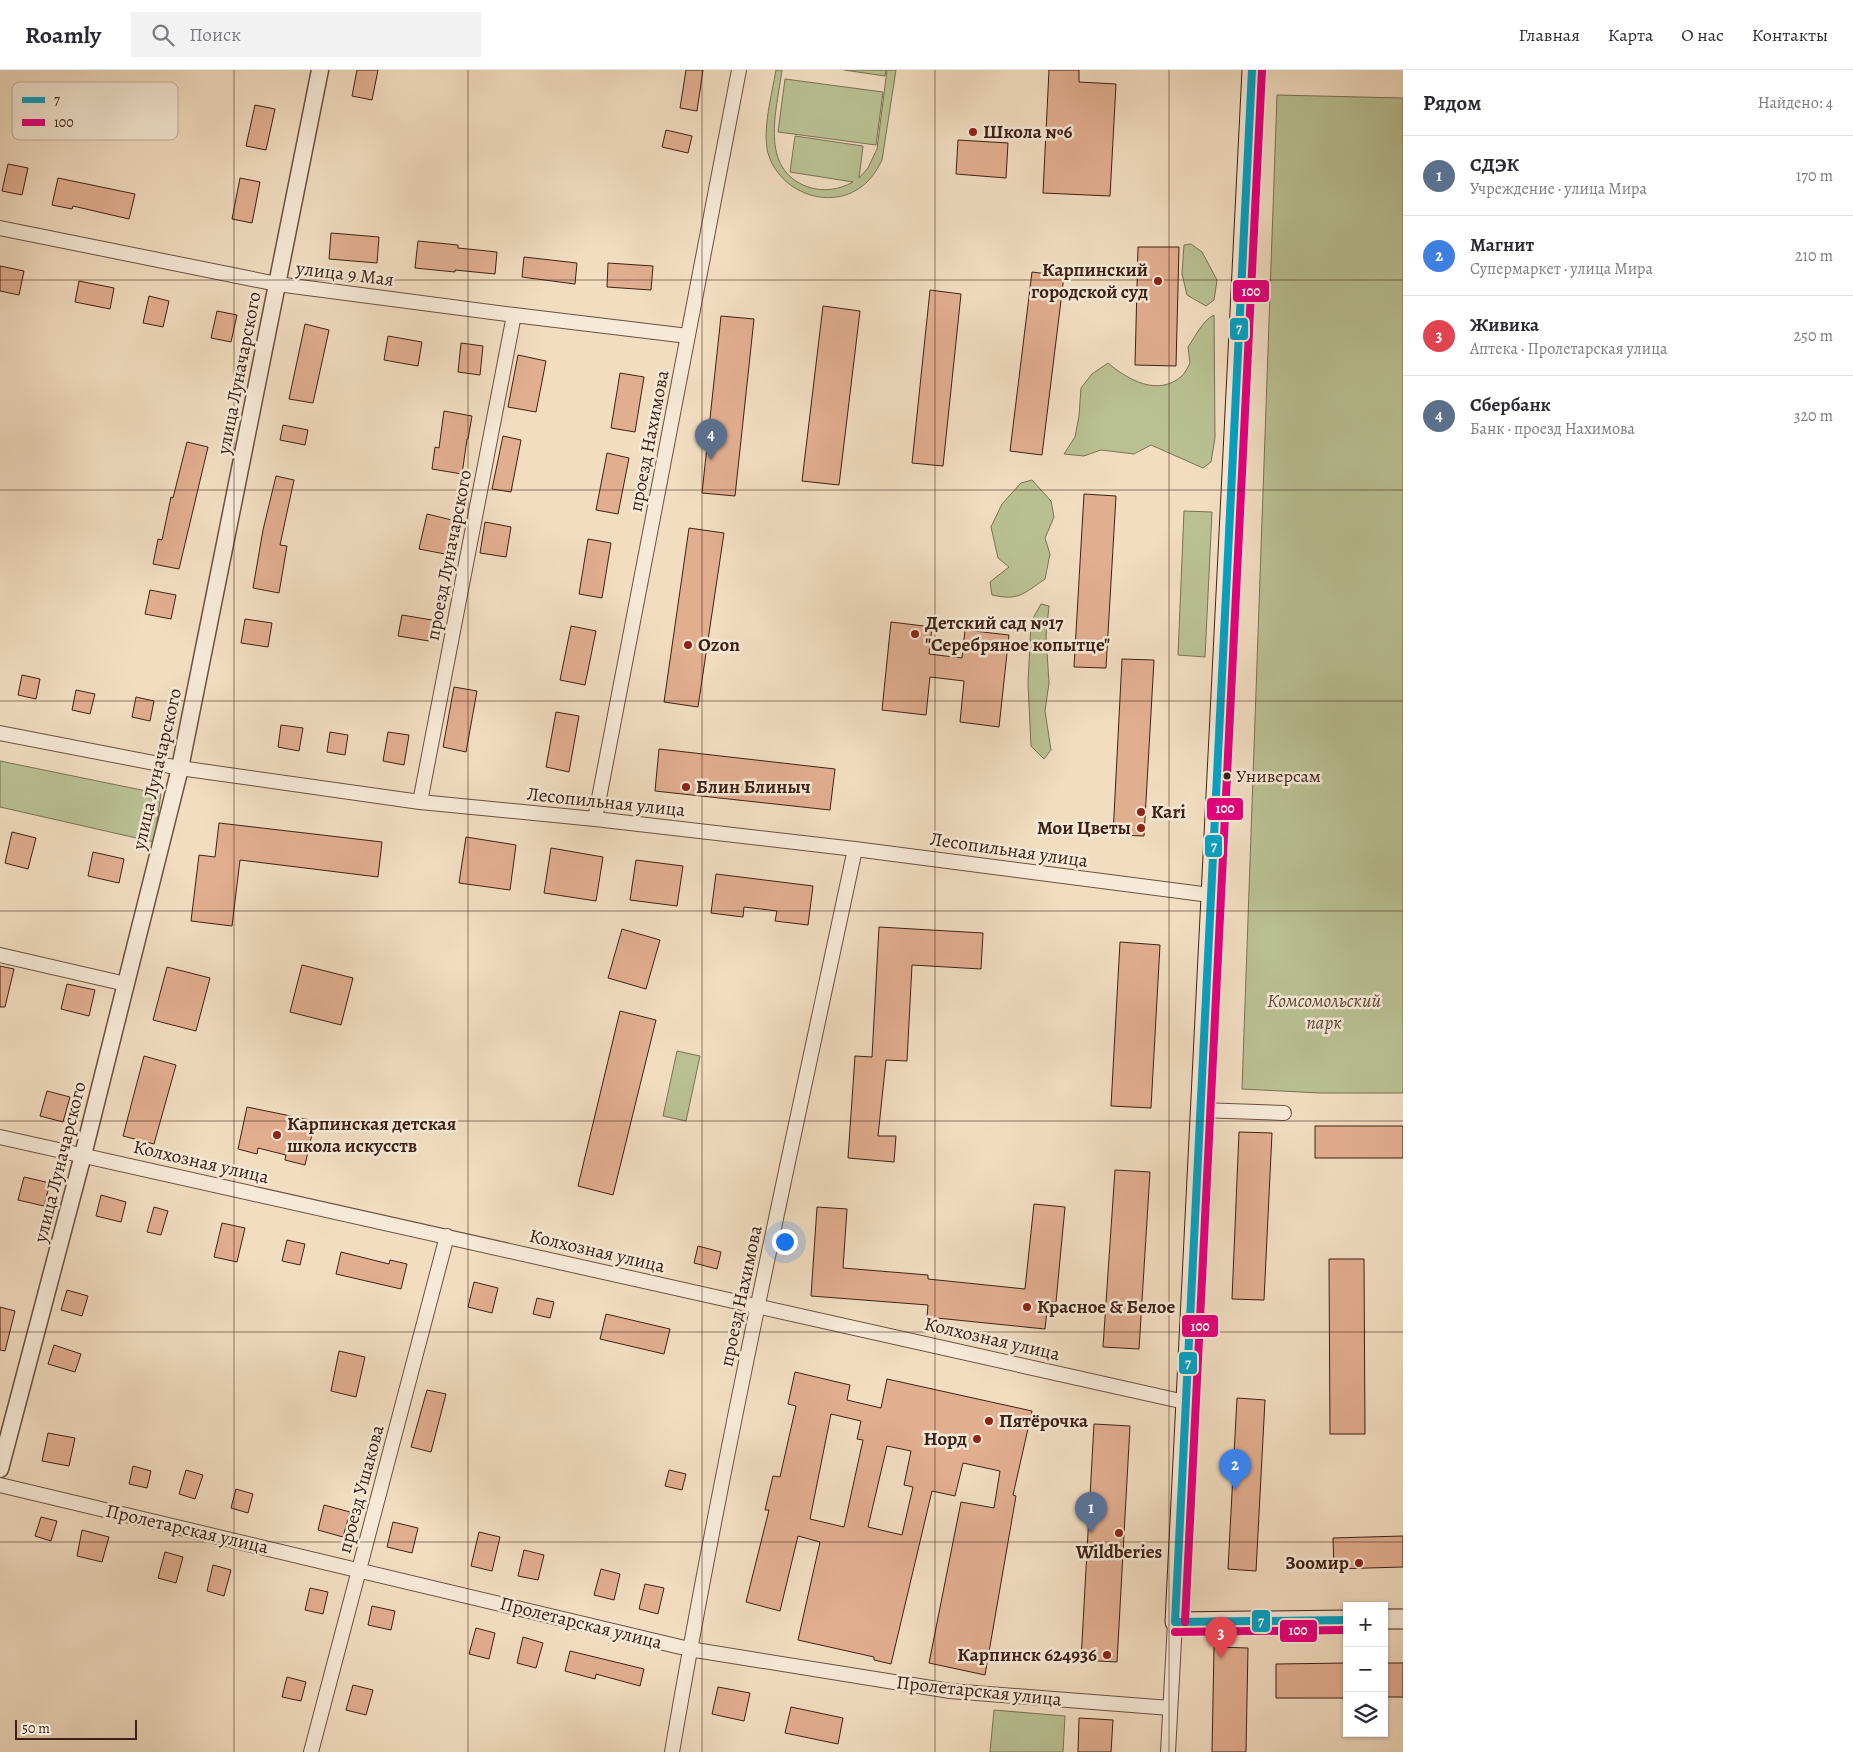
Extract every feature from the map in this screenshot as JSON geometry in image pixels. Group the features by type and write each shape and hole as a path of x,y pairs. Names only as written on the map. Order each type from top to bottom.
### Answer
{"main road":[{"path":"1252,70 1175,1622 1343,1620"},
{"path":"1388,1619 1403,1619"}],"street":[{"name":"улица Луначарского","path":"0,1469 83,1155 180,768 320,70"},
{"name":"проезд Нахимова","path":"595,819 739,70"},
{"name":"улица 9 Мая","path":"0,228 277,284 688,336"},
{"name":"проезд Луначарского","path":"420,802 514,315"},
{"name":"Лесопильная улица","path":"0,733 180,768 420,802 595,819 855,849 1210,896"},
{"name":"проезд Нахимова","path":"672,1752 689,1649 757,1306 855,849"},
{"path":"0,955 126,984"},
{"path":"1200,1110 1284,1113"},
{"name":"Колхозная улица","path":"0,1137 1185,1402"},
{"name":"проезд Ушакова","path":"311,1752 447,1236"},
{"name":"Пролетарская улица","path":"0,1485 689,1649 950,1691 1170,1708"},
{"path":"1168,1752 1175,1622"}],"green space":[{"path":"776,70 782,70 775,120 774,137 776,153 782,167 792,178 808,187 825,190 848,185 853,182 790,172 795,136 863,146 859,178 868,168 877,149 887,70 896,70 882,160 873,175 861,187 848,194 835,197 820,197 807,194 794,187 774,167 768,153 766,134"},
{"path":"844,70 886,70 885,76"},
{"path":"785,79 883,92 876,145 778,132"},
{"name":"Комсомольский парк","path":"1277,95 1403,98 1403,1093 1320,1093 1242,1089"},
{"path":"1191,244 1202,252 1217,280 1214,300 1206,306 1187,295 1182,274 1184,245"},
{"path":"1214,315 1215,438 1211,462 1203,468 1151,445 1134,454 1101,450 1084,456 1064,454 1075,437 1081,388 1092,374 1108,363 1125,375 1144,384 1153,386 1173,382 1182,376 1190,363 1188,347 1203,325"},
{"path":"1032,480 1051,501 1054,517 1045,538 1050,554 1045,579 1015,597 992,595 990,582 1009,567 998,558 991,527 1002,504 1021,483"},
{"path":"1184,511 1212,512 1205,657 1178,655"},
{"path":"1041,604 1049,606 1046,636 1049,683 1045,711 1051,750 1044,759 1031,746 1028,683 1031,622"},
{"path":"0,761 161,794 154,842 0,807"},
{"path":"677,1051 700,1056 686,1121 663,1116"},
{"path":"994,1710 1065,1716 1063,1752 990,1752"}],"building":[{"path":"357,70 378,70 372,100 352,96"},
{"path":"686,70 703,70 697,111 680,108"},
{"path":"1049,70 1079,70 1079,82 1116,84 1110,196 1043,193"},
{"path":"255,105 275,109 266,150 246,146"},
{"path":"666,130 692,136 688,153 662,147"},
{"path":"958,140 1008,143 1006,178 956,174"},
{"path":"8,164 28,168 22,195 2,191"},
{"path":"58,178 135,194 129,219 73,206 72,209 52,205"},
{"path":"240,178 260,182 252,223 232,219"},
{"path":"331,233 379,237 377,263 329,259"},
{"path":"418,241 458,245 458,248 497,252 495,274 415,268"},
{"name":"Карпинский городской суд","path":"1138,247 1179,247 1176,366 1135,365"},
{"path":"524,257 577,263 575,284 522,277"},
{"path":"608,263 653,266 651,290 607,287"},
{"path":"0,266 24,271 19,295 0,291"},
{"path":"1032,272 1064,276 1042,455 1010,451"},
{"path":"79,281 114,288 110,309 75,302"},
{"path":"930,290 961,294 943,466 912,463"},
{"path":"149,296 169,301 163,327 143,323"},
{"path":"823,306 860,311 839,485 802,481"},
{"path":"217,311 237,315 231,342 211,338"},
{"path":"721,316 754,319 735,496 702,493"},
{"path":"305,324 329,330 313,403 289,399"},
{"path":"388,336 422,342 418,366 384,360"},
{"path":"461,343 483,346 480,375 458,372"},
{"path":"518,355 546,361 536,412 508,407"},
{"path":"620,373 644,377 635,432 611,428"},
{"path":"444,411 472,416 462,474 432,469 435,447 439,448"},
{"path":"283,425 308,430 305,445 280,440"},
{"path":"503,436 521,440 511,492 492,489"},
{"path":"187,442 208,447 179,569 153,564 158,539 162,540 171,497 173,498"},
{"path":"607,453 629,458 618,514 596,510"},
{"path":"276,476 294,480 280,545 287,546 279,593 253,588 263,530"},
{"path":"1084,494 1116,496 1106,668 1074,667"},
{"path":"427,514 452,520 445,554 419,549"},
{"path":"485,522 511,527 506,557 480,553"},
{"path":"689,528 724,533 698,707 664,702"},
{"path":"588,539 611,543 602,598 579,594"},
{"path":"150,590 176,595 171,619 145,614"},
{"path":"402,615 432,620 429,641 398,636"},
{"path":"245,619 272,623 268,647 241,643"},
{"path":"891,622 932,627 929,654 962,658 965,630 1009,635 999,727 960,722 964,681 930,677 926,715 882,710"},
{"path":"571,626 596,631 585,685 560,680"},
{"path":"1122,659 1154,660 1144,836 1113,835"},
{"path":"22,675 40,679 36,699 18,695"},
{"path":"454,687 477,691 466,752 443,747"},
{"path":"76,690 95,694 90,714 72,710"},
{"path":"136,697 154,701 150,721 132,717"},
{"path":"556,712 579,716 569,772 546,767"},
{"path":"281,725 303,728 299,751 278,747"},
{"path":"330,732 348,735 345,755 327,752"},
{"path":"388,732 409,735 404,765 383,761"},
{"path":"659,749 835,769 830,810 655,791"},
{"path":"219,823 382,842 378,877 240,860 232,926 191,921 199,855 215,857"},
{"path":"12,832 36,838 28,869 5,863"},
{"path":"466,837 516,845 510,890 459,883"},
{"path":"551,848 603,857 596,901 544,893"},
{"path":"93,852 124,859 119,883 88,876"},
{"path":"636,860 683,866 677,906 630,900"},
{"path":"716,874 813,886 808,925 775,921 777,911 744,907 743,917 711,913"},
{"path":"879,927 983,933 981,969 912,965 907,1061 886,1060 878,1136 896,1136 894,1162 848,1158 855,1056 872,1057"},
{"path":"622,929 660,940 646,989 608,978"},
{"path":"1120,942 1160,945 1151,1108 1111,1106"},
{"path":"302,965 353,978 341,1025 290,1012"},
{"path":"0,966 14,969 5,1007 0,1007"},
{"path":"167,967 210,978 196,1031 153,1020"},
{"path":"67,984 95,990 89,1016 61,1009"},
{"path":"620,1011 656,1020 613,1195 578,1186"},
{"path":"144,1056 176,1065 154,1144 123,1136"},
{"path":"47,1091 70,1097 63,1122 40,1116"},
{"name":"Карпинская детская школа искусств","path":"247,1107 315,1121 305,1165 285,1160 286,1155 258,1148 257,1154 238,1149"},
{"path":"1315,1126 1403,1126 1403,1158 1315,1158"},
{"path":"1239,1132 1272,1133 1264,1300 1232,1299"},
{"path":"1115,1170 1150,1172 1139,1349 1103,1347"},
{"path":"24,1177 50,1183 44,1206 18,1200"},
{"path":"101,1195 126,1202 121,1222 96,1216"},
{"path":"1034,1204 1065,1207 1056,1302 1048,1301 1045,1329 927,1317 928,1305 811,1296 817,1207 847,1209 843,1268 928,1275 928,1279 1025,1289"},
{"path":"154,1207 168,1211 161,1235 147,1232"},
{"path":"222,1223 245,1228 237,1262 214,1257"},
{"path":"287,1240 305,1244 300,1265 282,1261"},
{"path":"698,1246 721,1252 717,1269 694,1263"},
{"path":"341,1252 389,1264 390,1260 407,1264 401,1289 336,1274"},
{"path":"1329,1259 1364,1259 1365,1434 1330,1434"},
{"path":"474,1282 498,1288 492,1313 468,1307"},
{"path":"67,1290 88,1296 82,1316 61,1310"},
{"path":"537,1298 554,1302 550,1318 533,1314"},
{"path":"0,1307 15,1311 5,1351 0,1350"},
{"path":"606,1314 670,1329 664,1354 600,1339"},
{"path":"54,1345 81,1354 75,1372 48,1364"},
{"path":"339,1351 365,1357 356,1397 331,1391"},
{"path":"795,1372 850,1385 847,1400 881,1408 887,1379 1032,1411 1013,1495 1016,1496 985,1675 929,1663 961,1502 994,1508 1000,1471 963,1463 955,1496 932,1491 891,1664 874,1660 874,1657 798,1640 820,1542 798,1536 780,1611 746,1602 769,1510 765,1510 773,1476 780,1477 796,1406 788,1404","holes":["831,1414 861,1421 857,1439 863,1440 844,1527 810,1519","887,1446 911,1451 904,1485 913,1487 902,1535 868,1527"]},
{"path":"427,1390 446,1394 431,1452 411,1447"},
{"path":"1237,1398 1265,1400 1256,1571 1228,1569"},
{"path":"1094,1424 1130,1426 1117,1662 1081,1660"},
{"path":"48,1433 75,1438 69,1466 42,1461"},
{"path":"133,1466 151,1471 147,1488 129,1484"},
{"path":"186,1470 203,1475 195,1499 179,1494"},
{"path":"669,1470 686,1474 682,1490 665,1486"},
{"path":"236,1489 253,1494 248,1513 231,1508"},
{"path":"324,1505 350,1512 343,1537 318,1530"},
{"path":"41,1517 57,1521 51,1541 35,1536"},
{"path":"393,1522 418,1528 412,1553 387,1547"},
{"path":"82,1530 109,1537 102,1562 77,1556"},
{"path":"479,1532 500,1537 492,1571 471,1566"},
{"path":"1403,1536 1403,1567 1334,1569 1333,1538"},
{"path":"524,1550 544,1555 538,1580 518,1576"},
{"path":"165,1552 183,1557 176,1583 158,1578"},
{"path":"213,1565 231,1570 224,1596 207,1591"},
{"path":"601,1569 620,1574 614,1600 594,1595"},
{"path":"645,1584 664,1588 658,1614 639,1609"},
{"path":"310,1588 328,1592 323,1614 305,1610"},
{"path":"372,1606 395,1611 391,1630 368,1625"},
{"path":"476,1628 495,1633 489,1659 469,1654"},
{"path":"523,1637 543,1643 536,1668 517,1663"},
{"path":"1214,1647 1248,1648 1246,1752 1212,1752"},
{"path":"570,1651 644,1669 640,1686 596,1674 595,1679 565,1671"},
{"path":"1343,1663 1343,1698 1276,1698 1276,1664"},
{"path":"1388,1663 1403,1663 1403,1697 1388,1697"},
{"path":"287,1677 306,1682 301,1701 282,1697"},
{"path":"353,1685 373,1690 366,1715 346,1710"},
{"path":"718,1687 750,1693 744,1721 712,1714"},
{"path":"791,1707 843,1718 838,1744 785,1733"},
{"path":"1079,1718 1113,1720 1111,1752 1078,1752"}],"transit line":[{"name":"7","path":"1175,1622 1252,70"},
{"name":"100","path":"1185,1622 1262,70"},
{"name":"7","path":"1175,1622 1343,1620"},
{"name":"100","path":"1175,1632 1343,1630"}],"place":[{"name":"Школа №6","path":"973,132"},
{"name":"Карпинский городской суд","path":"1158,281"},
{"name":"Сбербанк","path":"711,460"},
{"name":"Детский сад №17 \"Серебряное копытце\"","path":"915,634"},
{"name":"Ozon","path":"688,645"},
{"name":"Универсам","path":"1227,776"},
{"name":"Блин Блиныч","path":"686,787"},
{"name":"Kari","path":"1141,812"},
{"name":"Мои Цветы","path":"1141,828"},
{"name":"Карпинская детская школа искусств","path":"277,1135"},
{"name":"Красное & Белое","path":"1027,1307"},
{"name":"Пятёрочка","path":"989,1421"},
{"name":"Норд","path":"977,1439"},
{"name":"Магнит","path":"1235,1490"},
{"name":"СДЭК","path":"1091,1533"},
{"name":"Wildberies","path":"1119,1533"},
{"name":"Зоомир","path":"1359,1563"},
{"name":"Карпинск 624936","path":"1107,1655"},
{"name":"Живика","path":"1221,1658"}]}
